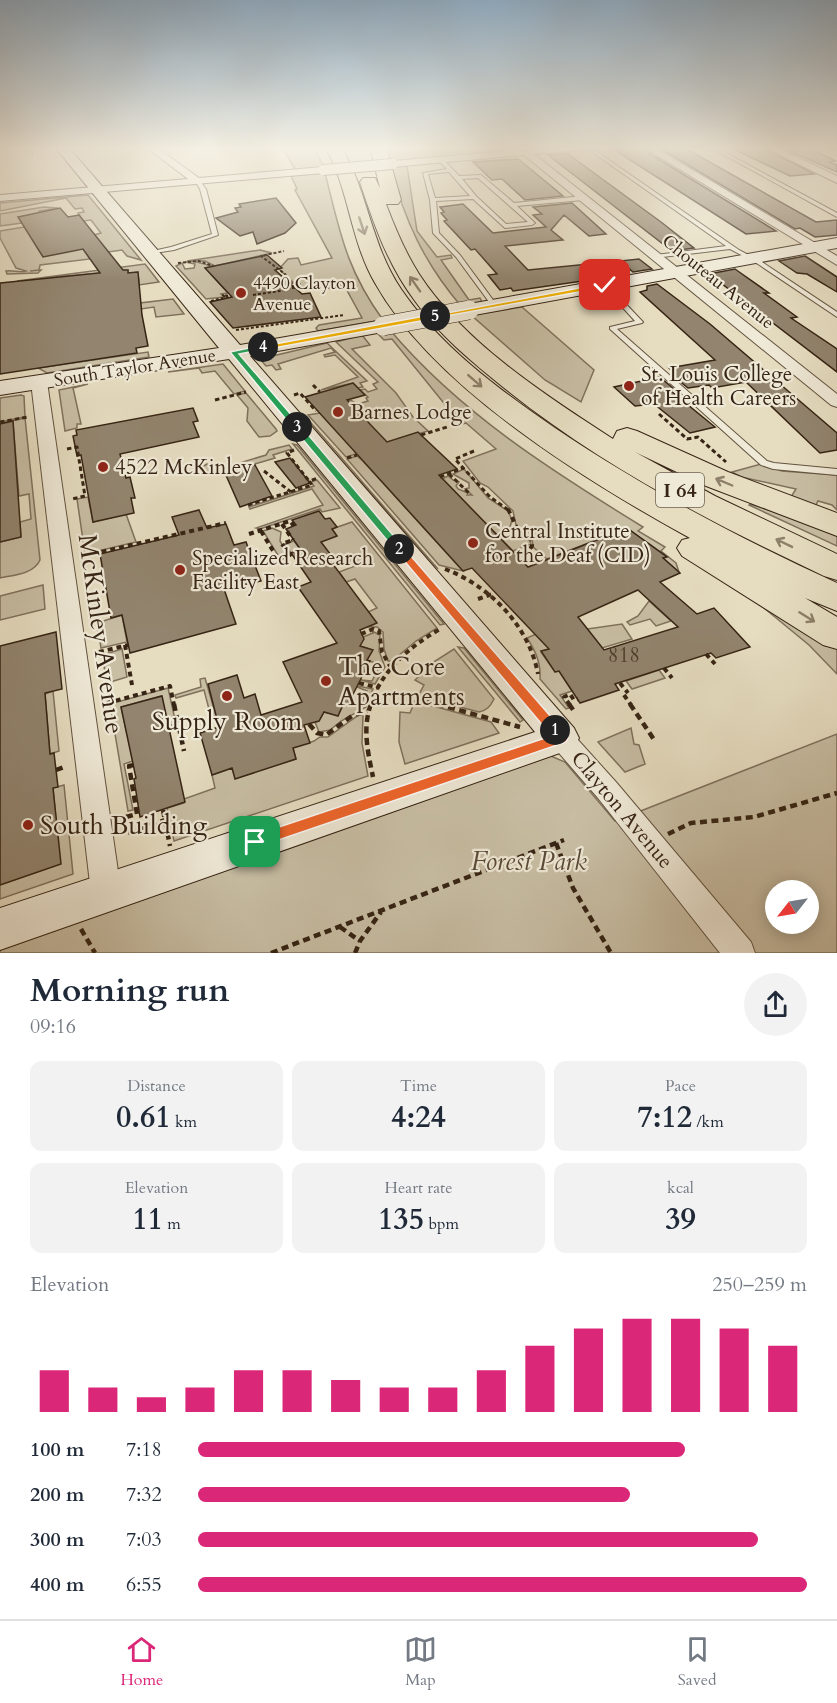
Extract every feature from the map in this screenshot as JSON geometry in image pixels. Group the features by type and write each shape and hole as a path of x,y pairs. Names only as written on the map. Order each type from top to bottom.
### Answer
{"highway":[{"name":"I 64","path":"352,191 374,261 403,308 435,343 478,384 572,453 706,532 837,598"},
{"name":"I 64","path":"373,191 386,230 406,271 444,321 482,357 532,397 599,442 682,491 837,568"},
{"path":"386,230 392,207 390,191"},
{"path":"532,397 717,479 837,525"},
{"path":"572,453 583,469 633,512 837,635"}],"street":[{"path":"0,198 79,191"},
{"name":"Clayton Avenue","path":"98,191 568,724 607,790 740,953"},
{"name":"Chouteau Avenue","path":"576,191 837,402"},
{"path":"722,191 837,261"},
{"name":"South Taylor Avenue","path":"0,388 39,382 232,341 383,326 837,243"},
{"name":"McKinley Avenue","path":"39,382 106,892"},
{"path":"0,929 568,724"}],"lane":[{"path":"149,251 197,242 211,238 216,233 204,191"},
{"path":"430,191 436,233 458,256 494,305"},
{"path":"469,191 505,226 532,223 497,191"},
{"path":"651,191 837,315"},
{"path":"794,191 837,215"},
{"path":"433,200 474,197"},
{"path":"513,205 584,198"},
{"path":"656,257 732,247"},
{"path":"605,285 640,322 612,328 764,463 773,466 837,472"}],"path":[{"path":"255,257 284,251"},
{"path":"261,256 292,281 294,286 292,288"},
{"path":"173,264 199,261 213,266"},
{"path":"253,295 292,288 323,286 332,289"},
{"path":"207,302 231,296"},
{"path":"232,341 344,315"},
{"path":"313,386 320,392"},
{"path":"215,400 244,392"},
{"path":"290,396 300,393 315,411"},
{"path":"659,414 687,439 699,437 728,463"},
{"path":"0,422 28,417"},
{"path":"421,435 447,427"},
{"path":"67,449 77,447 79,453 85,496 75,498"},
{"path":"248,505 312,485 287,453 293,451"},
{"path":"474,451 455,458 490,497 510,511 519,532 532,540 532,546 522,560"},
{"path":"454,466 462,466"},
{"path":"440,477 462,466"},
{"path":"264,471 291,492"},
{"path":"449,474 462,483 470,494"},
{"path":"309,481 315,479"},
{"path":"249,534 290,521 294,526"},
{"path":"84,556 226,523"},
{"path":"264,564 290,555 282,544 293,540 281,524"},
{"path":"261,531 278,559"},
{"path":"439,568 470,579 489,595 517,626 531,648 537,666 536,678"},
{"path":"478,599 495,593"},
{"path":"361,634 373,629 380,631 382,652 390,666"},
{"path":"373,777 366,744 368,711 378,688 390,666 413,646 440,629"},
{"path":"99,652 126,645 132,685"},
{"path":"706,654 715,664"},
{"path":"664,668 672,678"},
{"path":"359,683 378,688"},
{"path":"620,683 655,741"},
{"path":"107,703 170,686 184,751"},
{"path":"568,724 564,697 570,694 574,700 578,699"},
{"path":"416,698 520,727"},
{"path":"309,724 317,734 326,735 352,716 368,711"},
{"path":"126,817 137,814 129,766 134,765"},
{"path":"56,770 64,767"},
{"path":"665,835 691,823 754,817 823,801 837,793"},
{"path":"163,810 170,846"},
{"path":"128,833 165,820"},
{"path":"272,953 564,840"},
{"path":"556,843 573,888 610,953"},
{"path":"355,953 360,941 381,911"},
{"path":"340,927 360,941"},
{"path":"80,928 95,953"}],"green space":[{"path":"296,191 330,191 352,267 383,320 318,331 316,328 319,325 362,318 344,285 299,287 300,284 295,284 279,269 288,259 298,258 301,265 332,258"},
{"path":"398,191 411,191 417,231 437,257 451,255 452,258 441,260 469,300 480,298 482,302 461,306 426,258"},
{"path":"88,195 141,260 127,256 122,250 108,252 94,235 101,233 91,220 83,221 78,213 84,212 82,208 75,209 66,198 0,211 0,203"},
{"path":"44,207 58,208 39,211 40,213 22,223 0,226 0,214"},
{"path":"24,227 83,249 90,259 40,265 39,270 30,271 41,270 38,273 7,274 6,271 26,271 16,268 0,238 0,231"},
{"path":"260,250 272,253 215,266 205,261 187,261"},
{"path":"193,261 212,266 205,268 228,293 221,294 224,297 206,299 176,266 182,263 185,269 194,268 195,264 185,262"},
{"path":"145,264 159,282 139,285 138,272 128,273 128,270 17,281"},
{"path":"173,299 184,314 156,317 154,307 141,309 140,303"},
{"path":"522,307 594,370 581,402 545,380 471,315"},
{"path":"390,330 446,388 509,439 643,527 638,531 665,547 661,551 676,563 679,572 663,558 666,556 627,528 547,559 533,547 532,538 521,532 516,525 513,511 488,487 480,483 463,461 496,449 466,423 456,426 451,422 460,418 447,407 392,339 384,340 377,333"},
{"path":"362,335 370,345 352,349 396,393 413,417 428,431 355,452 356,454 346,457 308,415 320,413 350,400 358,404 368,401 366,398 368,397 360,390 365,389 368,392 377,389 373,384 378,382 336,342"},
{"path":"327,343 367,381 360,383 363,387 358,388 353,383 321,390 358,377 335,355 325,357 324,355 335,352 331,348 278,364 281,369 276,370 272,365 266,366 260,359"},
{"path":"148,352 149,357 47,373 38,368"},
{"path":"223,364 245,391 234,394 215,371 202,373 199,368 168,372"},
{"path":"88,384 73,388 81,424 77,424 77,428 65,431 59,390"},
{"path":"246,393 276,429 277,431 270,436 259,437 247,421 248,408 237,395"},
{"path":"24,396 25,417 0,422 0,398"},
{"path":"305,416 438,569 302,417"},
{"path":"25,418 40,560 28,571 0,578 0,542 21,537 20,522 31,519 29,494 19,496 13,422 0,423"},
{"path":"293,444 297,445 444,624 440,625"},
{"path":"289,445 292,449 273,455 275,458 245,467 242,464 208,473 202,467 207,464 213,471 266,455 269,450"},
{"path":"357,456 463,571 439,565 347,459"},
{"path":"761,464 782,471 837,475 837,510 832,505 818,501 814,509 789,500 796,489 741,477 732,472"},
{"path":"464,469 488,498 508,511 512,520 510,527 514,527 529,539 531,544 513,551 442,479 448,476 456,480 459,482 456,486 458,489 468,493 467,495 472,495 465,489 469,488 469,483 453,474"},
{"path":"317,480 340,508 322,512 320,509 260,529 256,528 323,505 312,489 250,509 249,507 314,486 311,482"},
{"path":"88,497 93,522 126,514 136,542 85,554 77,499"},
{"path":"749,505 837,532 837,546"},
{"path":"352,522 437,628 416,641 392,661 388,661 384,649 383,632 377,627 369,627 376,623 368,612 377,608 355,579 346,582 339,572 355,566 349,558 332,564 329,559 331,555 317,544 291,553 285,544 294,541 300,549 337,536 332,529"},
{"path":"272,528 281,532 280,541 288,554 279,557 263,531"},
{"path":"43,585 45,609 0,620 0,596"},
{"path":"753,599 837,648 837,674 809,645"},
{"path":"649,601 671,621 656,626 650,619 630,625 627,622 638,616"},
{"path":"122,615 127,642 101,648 97,623"},
{"path":"622,624 632,639 602,648 587,629"},
{"path":"372,631 380,635 379,651 385,667 375,684 361,680 372,681 380,665 367,660 372,650 360,646 363,637 373,633"},
{"path":"543,631 554,647 541,652 555,672 559,671 572,691 560,695 569,708 566,709 540,679 537,658 527,638"},
{"path":"458,647 464,648 523,720 520,722"},
{"path":"122,649 127,677 107,683 102,655"},
{"path":"454,649 494,699 484,710 479,712 418,696 424,685 415,680 432,663"},
{"path":"659,670 665,678 632,689 626,681"},
{"path":"205,678 216,716 211,717 204,690 176,698 175,695 201,687 200,679"},
{"path":"358,686 373,689 366,707 330,730 319,732 315,722 319,721 324,712 338,715 343,705 359,707 367,691"},
{"path":"168,688 176,724 167,726 161,696 121,707 133,761 124,764 133,810 128,811 110,704"},
{"path":"53,691 59,751 50,754 45,694"},
{"path":"415,701 491,722 499,733 405,764 399,742 400,712 410,713"},
{"path":"360,714 363,716 362,743 368,776 174,841 167,808 184,803 184,799 215,788 212,775 232,768 236,778 296,759 293,748 320,737 328,737"},
{"path":"631,728 634,744 639,745 645,764 625,772 598,742"},
{"name":"Forest Park","path":"837,734 837,953 0,953 0,950 551,756 565,762 615,821"},
{"path":"64,785 73,874 0,899 0,885 60,864 53,788"}],"building":[{"path":"516,191 557,191 563,196 525,200"},
{"path":"595,191 619,191 694,248 672,251"},
{"path":"679,191 711,191 776,231 746,234"},
{"path":"732,191 762,191 816,222 837,220 837,235 815,237 800,228 795,229"},
{"path":"276,198 296,223 285,233 257,244 253,232 240,236 216,218 238,212 235,208 241,207 239,204"},
{"path":"572,203 606,234 589,236 564,215 551,230 563,240 505,246 528,270 589,264 604,278 513,291 511,288 500,290 488,275 497,274 475,249 471,250 444,221 447,220 441,213 444,212 440,207 463,204 493,233 546,227 533,215 542,214 533,207"},
{"path":"60,208 68,217 79,215 123,270 128,270 128,273 138,272 148,346 136,348 137,353 0,374 0,283 100,273 83,249 43,257 18,217"},
{"name":"4490 Clayton Avenue","path":"267,255 282,268 275,270 302,294 310,293 321,317 233,328 210,302 232,297 205,268"},
{"path":"805,256 837,277 837,292 807,274 797,273 779,261"},
{"path":"639,259 652,269 633,272 620,261"},
{"path":"735,269 769,293 764,293 797,317 791,318 837,349 837,372 709,274"},
{"path":"657,284 710,324 837,433 837,450 820,453 746,382 712,388 709,385 688,388 672,375 675,374 669,368 715,360 640,292 647,290 647,286"},
{"name":"St. Louis College of Health Careers","path":"660,377 675,390 671,391 715,427 690,433 654,404 635,406 614,387"},
{"name":"Central Institute for the Deaf (CID)","path":"353,383 365,395 347,400 387,442 418,432 457,469 439,475 528,567 627,528 667,557 663,558 680,573 660,582 697,614 714,608 750,647 716,658 711,653 615,684 619,690 580,703 559,671 555,672 541,651 549,649 472,568 463,571 305,397","holes":["638,590 678,627 604,650 578,617"]},
{"name":"4522 McKinley","path":"193,408 198,421 193,422 199,437 120,454 126,478 130,477 135,498 131,498 134,513 93,522 81,455 77,456 73,436 77,435 76,430"},
{"path":"13,421 21,537 0,542 0,424"},
{"path":"290,458 310,483 296,488 275,462"},
{"path":"255,465 272,496 240,507 225,473"},
{"name":"Specialized Research Facility East","path":"199,510 207,528 226,524 234,545 246,542 261,581 224,589 236,624 130,653 122,615 111,618 100,554 179,535 172,517"},
{"name":"The Core Apartments","path":"319,511 325,519 330,518 337,527 332,529 337,536 321,542 331,555 329,559 377,623 360,630 364,639 360,646 373,650 367,660 370,661 347,706 343,705 338,716 324,712 319,721 304,725 310,743 293,748 296,759 235,779 232,768 212,775 200,733 219,727 208,684 237,675 244,698 255,694 261,715 302,702 283,662 337,643 298,587 311,582 291,553 301,550 286,529 296,525 292,520"},
{"name":"South Building","path":"56,632 62,689 45,693 50,754 54,753 58,787 53,788 61,864 0,885 0,646"},
{"path":"162,696 185,802 140,817 134,779 136,778 121,707"}],"place":[{"name":"4490 Clayton Avenue","path":"241,293"},
{"name":"St. Louis College of Health Careers","path":"629,386"},
{"name":"Barnes Lodge","path":"338,412"},
{"name":"4522 McKinley","path":"103,467"},
{"name":"Central Institute for the Deaf (CID)","path":"473,543"},
{"name":"Specialized Research Facility East","path":"180,570"},
{"name":"The Core Apartments","path":"326,681"},
{"name":"Supply Room","path":"227,696"},
{"name":"South Building","path":"28,825"}],"route":[{"path":"255,842 561,738 234,352 605,285"}]}
